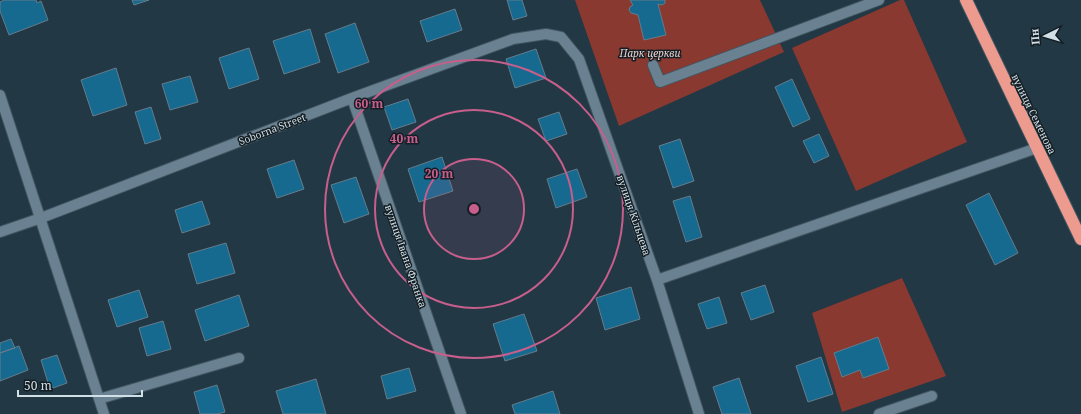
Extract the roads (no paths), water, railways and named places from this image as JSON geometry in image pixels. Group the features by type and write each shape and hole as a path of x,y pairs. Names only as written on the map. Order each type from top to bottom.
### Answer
{"highway":[{"name":"вулиця Семенова","path":"966,0 1081,239"}],"street":[{"path":"653,65 660,82 879,0"},
{"name":"Soborna Street","path":"0,232 41,218 352,98 514,39 546,34"},
{"name":"вулиця Кільцева","path":"546,34 561,37 579,59 657,280 699,414"},
{"path":"0,95 104,414"},
{"name":"вулиця Івана Франка","path":"352,98 461,414"},
{"path":"657,280 1037,148"},
{"path":"99,399 239,358"},
{"path":"879,414 932,396"}],"park label":[{"name":"Парк церкви","path":"650,53"}]}
